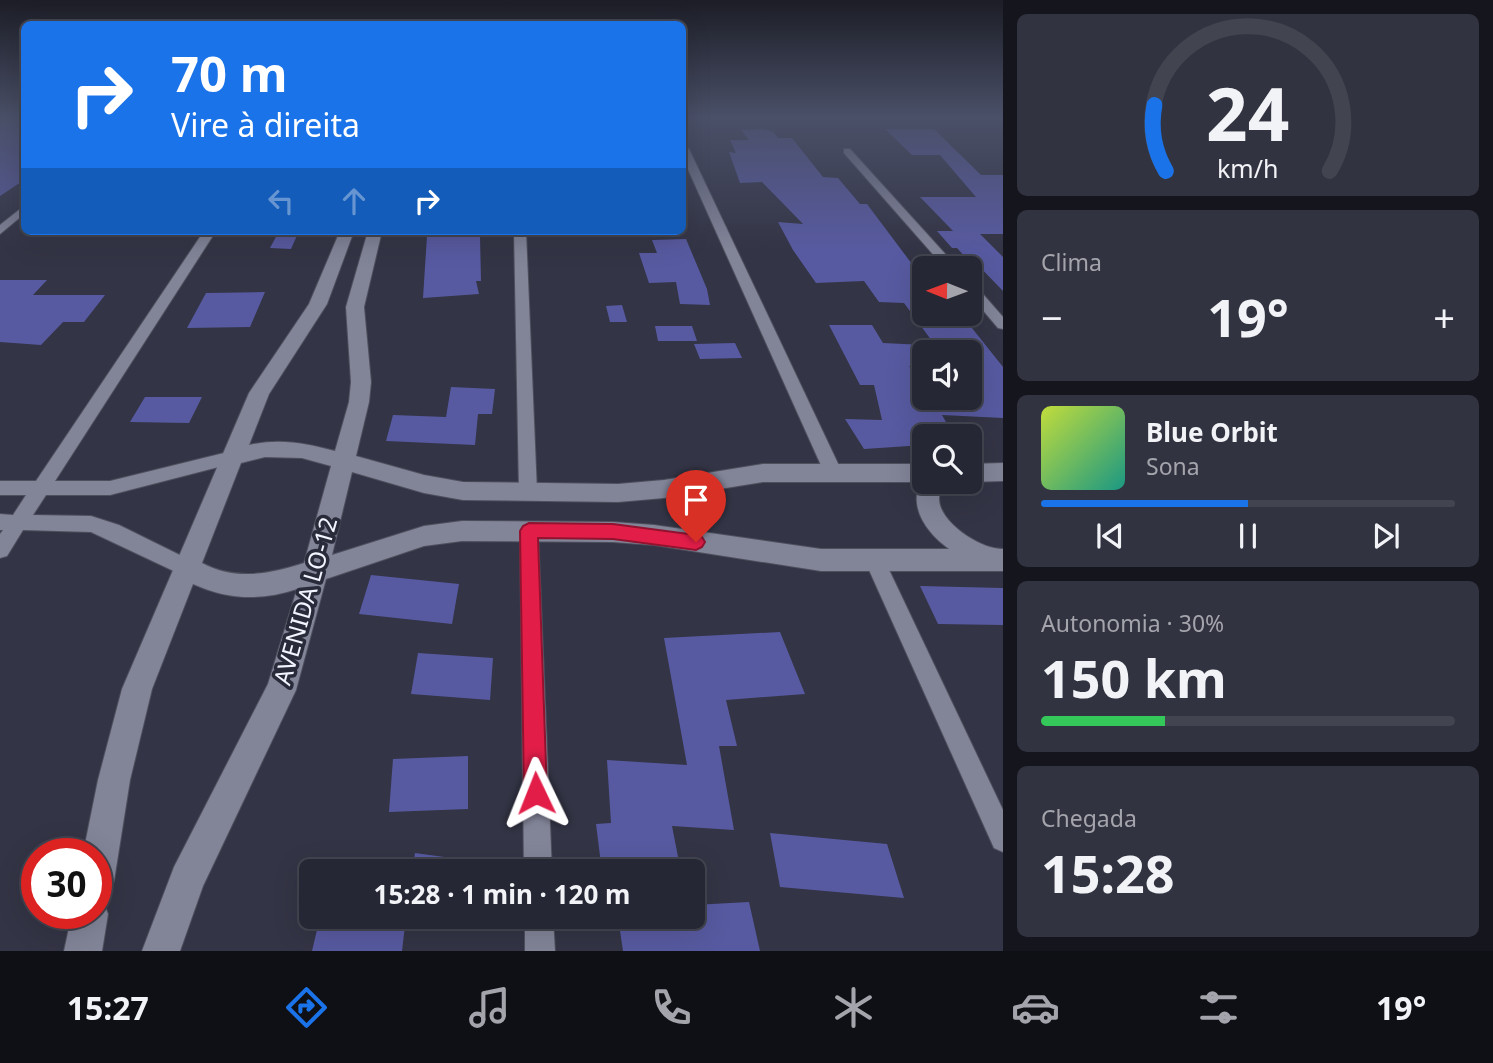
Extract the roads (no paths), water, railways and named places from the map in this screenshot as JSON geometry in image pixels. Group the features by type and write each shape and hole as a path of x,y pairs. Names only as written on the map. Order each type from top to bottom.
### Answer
{"street":[{"path":"690,161 833,472"},
{"path":"856,161 941,256"},
{"path":"0,231 21,212"},
{"path":"0,550 9,522 40,489 207,235"},
{"path":"103,838 131,707 259,393 318,304 345,235"},
{"name":"AVENIDA LO-12","path":"161,951 187,880 275,706 293,656 359,402 361,382 355,307 374,235"},
{"path":"520,235 528,492"},
{"path":"982,301 1003,325"},
{"path":"0,488 110,488 265,449 282,448 302,450 447,488 528,492 618,493 664,489 752,474 912,473"},
{"path":"982,472 1003,472"},
{"path":"928,494 935,520 957,543 999,560"},
{"path":"9,522 91,524 112,531 218,584 252,587 289,580 424,536 462,531 654,535 781,556 875,561 999,560"},
{"path":"529,531 538,859"},
{"path":"875,561 1003,839"},
{"path":"83,951 87,929"},
{"path":"539,929 540,951"}]}
